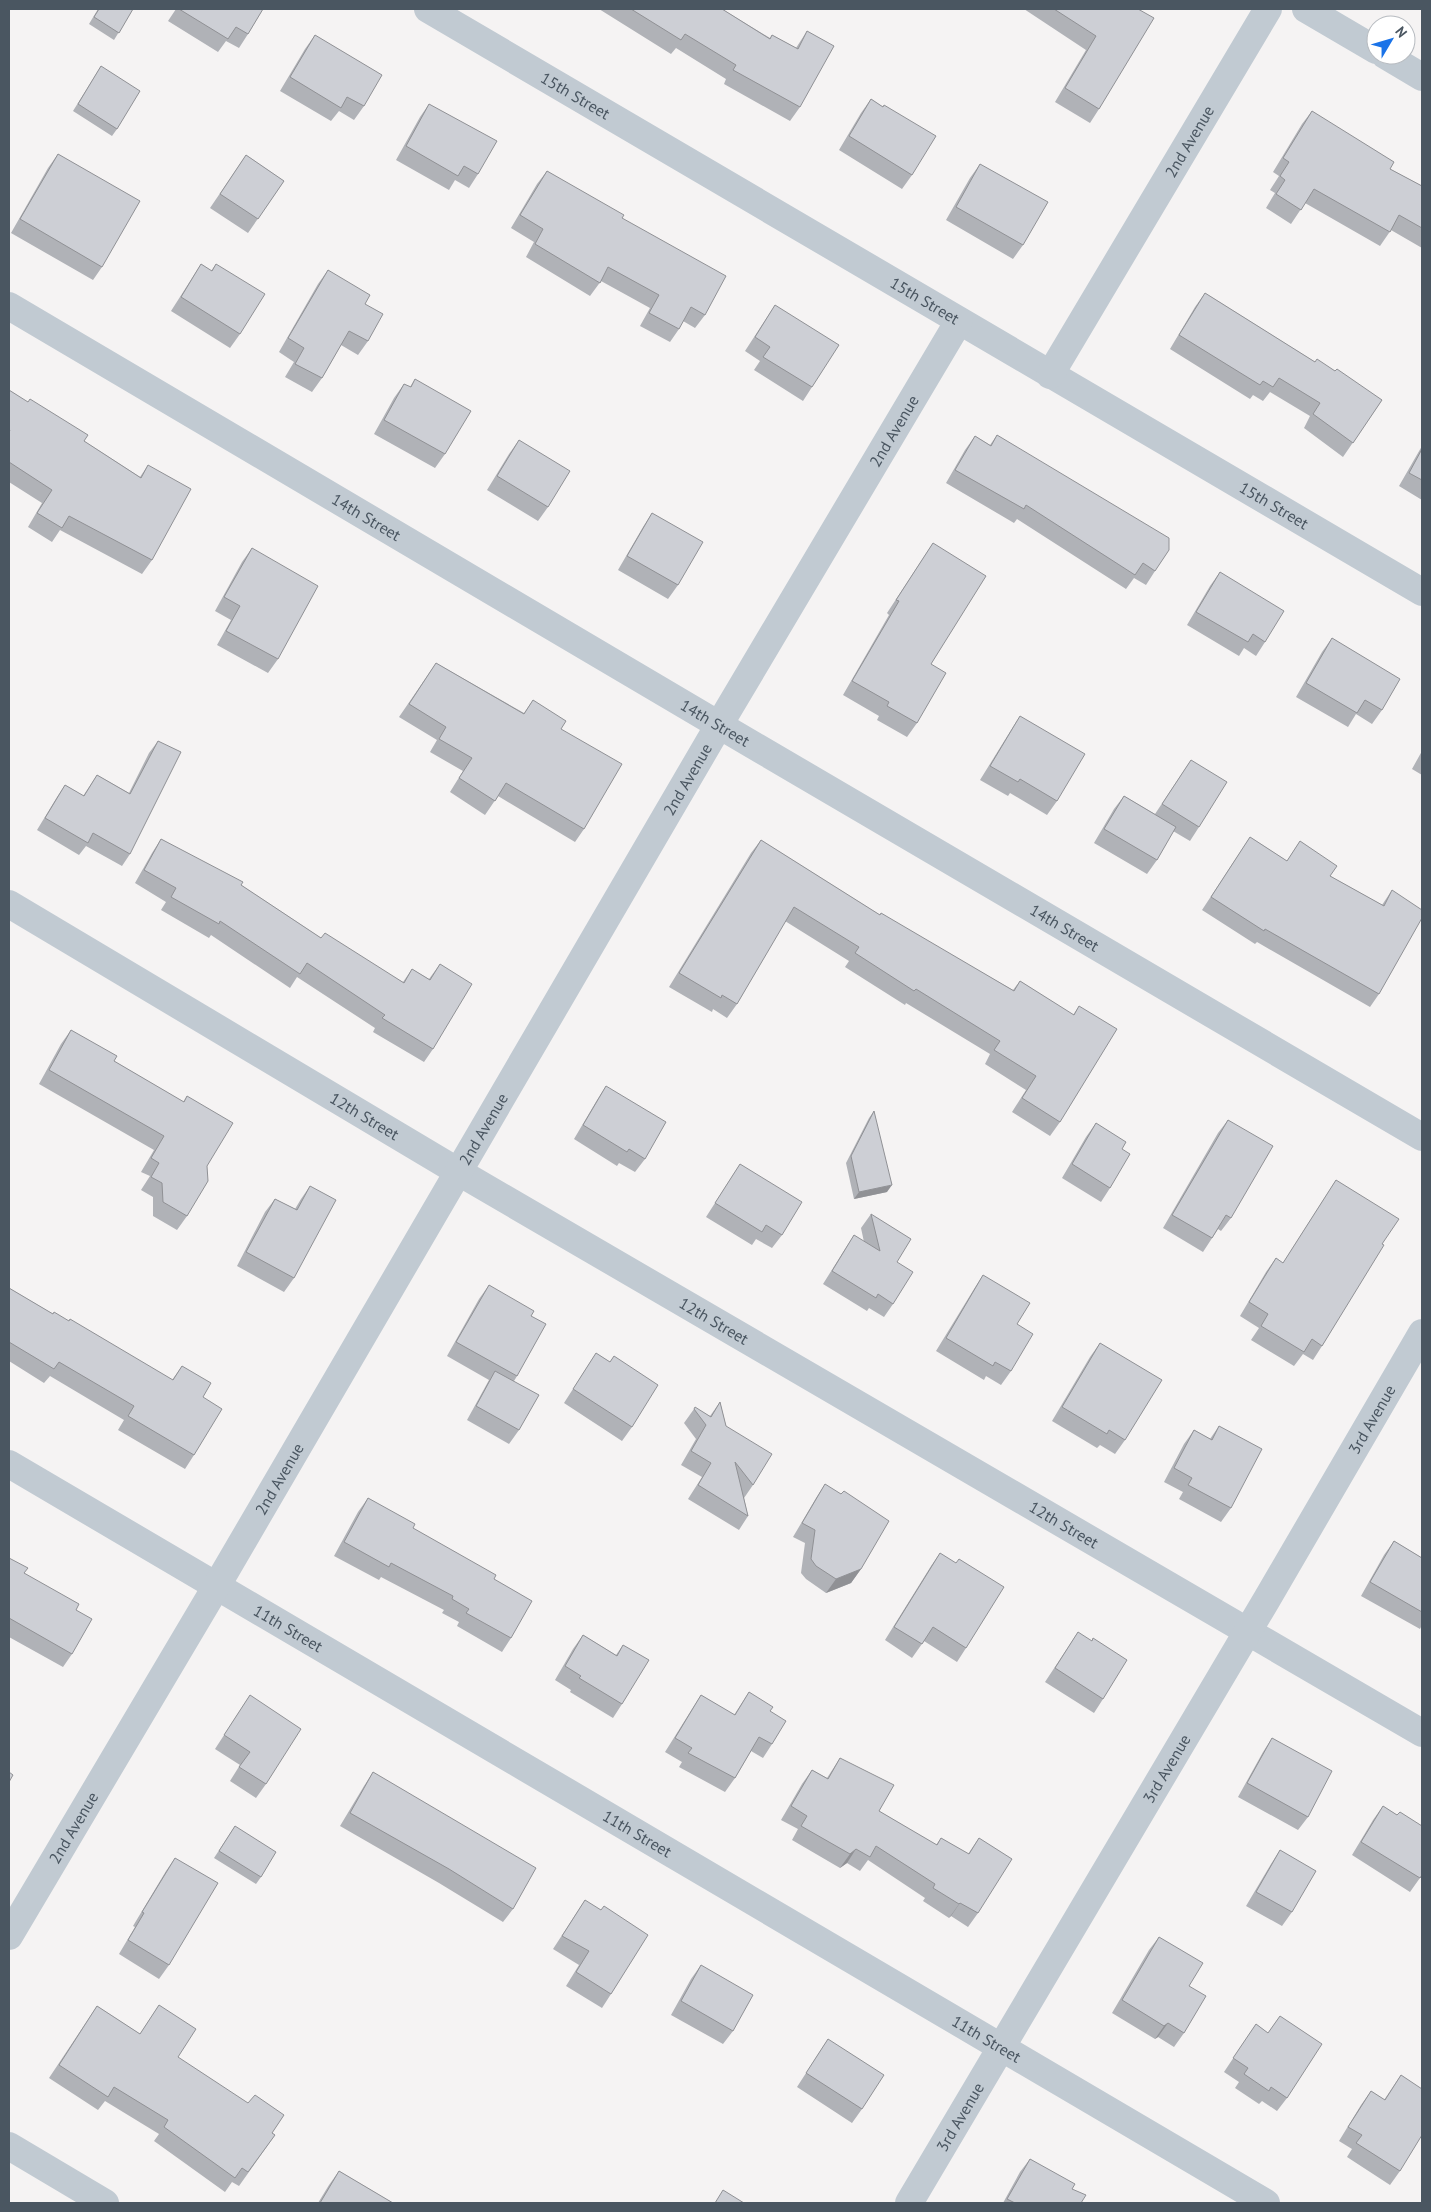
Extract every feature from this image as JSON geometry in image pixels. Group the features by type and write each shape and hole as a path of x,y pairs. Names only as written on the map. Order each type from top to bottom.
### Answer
{"street":[{"name":"15th Street","path":"428,9 1422,592"},
{"name":"2nd Avenue","path":"1050,375 1268,9"},
{"path":"1306,9 1366,44"},
{"path":"1402,65 1422,77"},
{"name":"14th Street","path":"9,306 1422,1137"},
{"name":"2nd Avenue","path":"9,1936 216,1587 457,1171 719,725 959,321"},
{"name":"12th Street","path":"9,904 457,1171 1422,1733"},
{"name":"3rd Avenue","path":"909,2203 1422,1333"},
{"name":"11th Street","path":"9,1464 1266,2203"},
{"path":"9,2146 105,2203"}],"building":[{"path":"99,9 133,9 119,33 94,17"},
{"path":"179,9 263,9 248,34 236,27 228,39"},
{"path":"631,9 722,9 770,39 772,35 798,49 807,31 834,46 800,107 733,70 736,65 685,34 681,40"},
{"path":"1054,9 1138,9 1154,18 1099,109 1065,88 1096,36"},
{"path":"315,35 382,75 364,106 347,97 341,108 290,77"},
{"path":"101,66 140,91 117,129 78,104"},
{"path":"871,99 936,136 912,175 849,136"},
{"path":"429,104 497,141 478,174 464,166 458,176 406,146"},
{"path":"1312,111 1394,162 1390,169 1422,186 1422,228 1399,215 1390,232 1314,189 1301,210 1276,194 1285,180 1280,176 1289,162 1283,158"},
{"path":"58,154 140,201 102,267 20,219"},
{"path":"246,155 284,181 258,219 220,194"},
{"path":"980,164 1048,202 1023,245 956,207"},
{"path":"547,171 624,215 622,218 726,276 705,315 691,307 679,329 649,313 659,295 608,267 600,283 535,244 543,229 520,215"},
{"path":"201,264 212,271 216,264 265,294 240,334 181,297"},
{"path":"328,270 370,295 365,304 383,314 368,341 349,331 322,378 295,364 304,348 288,338"},
{"path":"1205,293 1315,362 1317,359 1335,371 1337,369 1382,400 1353,443 1313,414 1320,403 1279,378 1273,387 1263,381 1260,385 1179,335"},
{"path":"775,305 839,345 812,387 763,357 770,347 755,337"},
{"path":"415,379 471,411 445,454 384,420 404,384 411,387"},
{"path":"9,390 28,402 30,399 88,435 84,441 141,478 148,465 191,489 152,560 69,516 62,528 37,513 52,490 9,462"},
{"path":"997,435 1169,538 1169,550 1155,571 1143,563 1135,575 1026,505 1024,509 955,470 975,436 991,446"},
{"path":"519,440 570,471 548,507 497,476"},
{"path":"1422,449 1422,480 1409,473"},
{"path":"652,513 703,542 678,585 627,556"},
{"path":"933,543 986,576 931,664 946,673 917,723 887,706 889,702 852,681 899,601 896,600"},
{"path":"252,548 318,586 278,659 226,631 240,606 224,597"},
{"path":"1220,572 1284,611 1265,642 1253,634 1248,642 1196,612"},
{"path":"1332,638 1400,679 1382,710 1365,700 1357,713 1306,683"},
{"path":"436,663 524,714 533,700 566,721 561,729 622,764 584,829 506,783 495,801 459,778 472,758 439,739 446,727 409,704"},
{"path":"1020,716 1085,754 1057,801 1020,779 1018,782 990,766"},
{"path":"158,741 181,752 130,854 93,833 88,843 45,818 65,785 84,796 97,775 130,794"},
{"path":"1191,760 1227,782 1199,827 1162,804"},
{"path":"1124,796 1176,827 1157,860 1104,829"},
{"path":"1250,837 1287,861 1300,841 1337,866 1330,876 1384,906 1392,890 1422,910 1422,918 1379,994 1265,929 1264,931 1211,897"},
{"path":"161,839 243,882 241,885 321,938 325,933 404,983 412,969 430,980 440,964 472,984 433,1049 382,1018 385,1015 307,963 300,974 220,921 219,924 171,897 176,888 144,870"},
{"path":"761,840 880,915 881,913 1014,991 1020,981 1074,1015 1079,1006 1117,1029 1060,1122 1022,1098 1036,1076 994,1050 1000,1041 916,989 914,991 855,953 859,947 794,907 737,1004 722,995 721,998 679,973"},
{"path":"71,1030 117,1056 114,1061 184,1102 187,1096 233,1123 207,1166 208,1181 187,1216 163,1202 162,1183 151,1177 159,1163 151,1158 164,1136 49,1070"},
{"path":"606,1086 666,1122 645,1159 629,1149 627,1152 583,1125"},
{"path":"874,1111 892,1185 859,1192 851,1156"},
{"path":"1228,1120 1273,1146 1231,1218 1226,1215 1212,1238 1172,1215"},
{"path":"1096,1123 1126,1142 1122,1149 1130,1154 1110,1188 1072,1164"},
{"path":"740,1164 802,1202 782,1235 766,1225 762,1232 715,1203"},
{"path":"1336,1180 1399,1219 1382,1244 1384,1245 1322,1346 1312,1339 1304,1352 1261,1326 1268,1314 1249,1302 1276,1258 1283,1263"},
{"path":"310,1186 336,1200 294,1278 246,1252 275,1199 297,1210"},
{"path":"871,1214 911,1239 897,1262 913,1272 893,1304 878,1294 876,1298 832,1271 854,1235 880,1251"},
{"path":"983,1275 1030,1303 1017,1324 1033,1334 1011,1371 995,1362 993,1366 946,1338"},
{"path":"489,1285 534,1311 531,1316 546,1324 517,1376 456,1342"},
{"path":"9,1288 53,1314 54,1312 69,1321 70,1319 173,1380 182,1366 211,1383 203,1397 222,1409 194,1455 128,1416 134,1406 59,1362 54,1369 9,1342"},
{"path":"1100,1343 1162,1380 1125,1440 1109,1430 1107,1434 1062,1407"},
{"path":"596,1353 610,1362 614,1356 658,1385 632,1427 573,1389"},
{"path":"495,1371 539,1395 519,1430 476,1406"},
{"path":"720,1402 726,1426 772,1454 753,1485 735,1462 748,1516 698,1485 711,1463 691,1451 706,1425 694,1409 695,1407 711,1417"},
{"path":"1219,1426 1262,1449 1231,1508 1188,1485 1192,1478 1174,1468 1194,1430 1212,1440"},
{"path":"825,1484 841,1494 844,1491 889,1521 861,1569 836,1579 816,1566 811,1559 815,1530 802,1523"},
{"path":"368,1498 415,1524 413,1528 496,1575 494,1579 532,1601 511,1638 466,1613 469,1609 452,1599 453,1596 391,1563 389,1567 344,1542"},
{"path":"1394,1541 1422,1558 1422,1612 1370,1582"},
{"path":"940,1553 956,1563 959,1559 1004,1587 966,1648 933,1627 922,1644 894,1627"},
{"path":"9,1558 28,1568 24,1573 79,1604 76,1610 92,1619 72,1654 9,1618"},
{"path":"1078,1632 1092,1641 1093,1638 1127,1660 1103,1699 1055,1668"},
{"path":"583,1635 617,1656 623,1645 649,1660 622,1704 579,1678 581,1676 565,1666"},
{"path":"749,1692 773,1707 770,1711 786,1721 772,1744 759,1737 735,1778 688,1753 692,1748 675,1738 701,1695 735,1715"},
{"path":"250,1695 301,1729 266,1784 239,1767 250,1752 224,1735"},
{"path":"1272,1738 1332,1771 1308,1817 1247,1783"},
{"path":"840,1758 894,1785 879,1811 937,1845 941,1838 969,1854 979,1838 1012,1859 978,1913 933,1888 935,1884 876,1846 870,1857 856,1849 850,1854 801,1826 807,1816 791,1806 812,1770 828,1779"},
{"path":"9,1772 13,1775 9,1782"},
{"path":"373,1772 536,1868 513,1909 449,1869 350,1813"},
{"path":"1383,1806 1397,1815 1400,1812 1422,1826 1422,1875 1420,1878 1361,1842"},
{"path":"235,1826 276,1852 261,1877 219,1851"},
{"path":"1280,1850 1316,1871 1292,1912 1256,1892"},
{"path":"175,1858 218,1883 169,1965 128,1940 144,1913 142,1912"},
{"path":"585,1900 601,1910 604,1906 648,1935 611,1994 576,1972 589,1951 562,1936"},
{"path":"1159,1937 1203,1963 1189,1986 1206,1996 1184,2033 1168,2023 1164,2026 1122,2000"},
{"path":"701,1965 753,1995 733,2031 681,2001"},
{"path":"159,2005 196,2029 178,2057 248,2103 255,2095 284,2115 272,2133 275,2135 248,2172 242,2168 235,2178 164,2127 168,2120 114,2087 108,2097 59,2065 97,2006 140,2034"},
{"path":"1280,2016 1322,2044 1287,2098 1271,2087 1269,2091 1244,2074 1248,2068 1233,2058 1256,2024 1268,2033"},
{"path":"828,2039 884,2075 862,2109 806,2073"},
{"path":"1401,2075 1422,2089 1422,2135 1400,2171 1356,2143 1362,2135 1348,2127 1371,2091 1385,2100"},
{"path":"1030,2159 1075,2184 1072,2189 1086,2195 1081,2203 1015,2203 1007,2199"},
{"path":"339,2171 393,2203 320,2203"},
{"path":"723,2190 744,2203 715,2203"}]}
